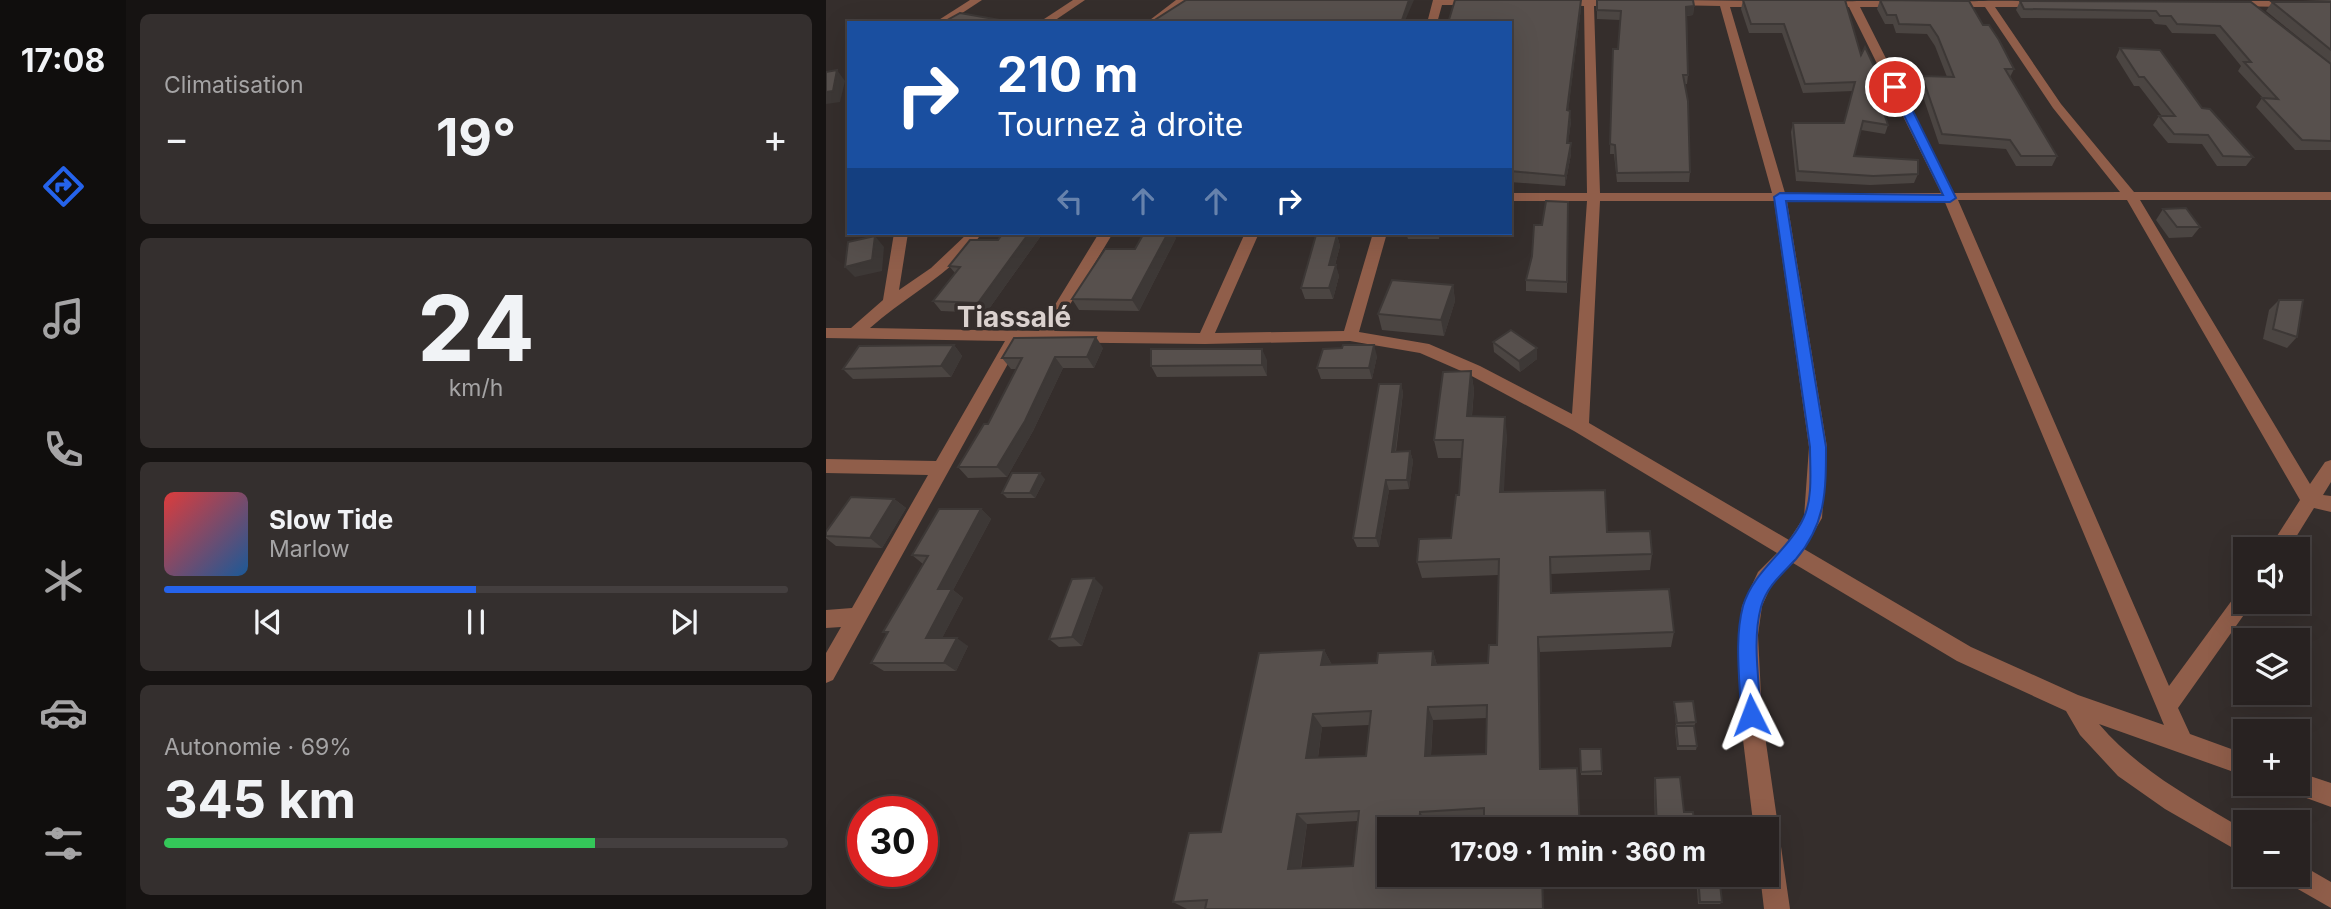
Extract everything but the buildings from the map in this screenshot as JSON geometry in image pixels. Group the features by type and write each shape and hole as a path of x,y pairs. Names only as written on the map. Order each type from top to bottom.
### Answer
{"street":[{"path":"942,21 977,0"},
{"path":"1046,21 1080,0"},
{"path":"1154,21 1182,0"},
{"path":"1432,21 1437,1 1492,2"},
{"path":"1580,426 1594,197 1589,1"},
{"path":"1723,2 1780,197 1818,447 1813,518 1792,551 1765,578 1752,606 1748,635 1751,715 1764,817"},
{"path":"1852,2 1950,198 2182,742"},
{"path":"1987,2 2057,106 2132,198 2309,499 2331,504"},
{"path":"2246,2 2269,21"},
{"path":"1547,3 1629,3"},
{"path":"1656,3 1775,4"},
{"path":"1814,4 1920,4"},
{"path":"1934,4 2053,4"},
{"path":"2222,4 2302,4"},
{"path":"956,13 968,16"},
{"path":"1512,197 2331,196"},
{"path":"890,302 901,235"},
{"path":"856,332 890,302 915,290 949,263 973,235"},
{"path":"1043,337 1105,235"},
{"path":"1205,339 1251,235"},
{"path":"1350,336 1379,235"},
{"path":"826,332 1205,339 1350,336 1399,343 1442,355 1580,426 1965,654 2074,704 2233,761"},
{"path":"826,673 1016,336"},
{"path":"826,466 940,468"},
{"path":"2285,537 2331,467"},
{"path":"2167,705 2234,614"},
{"path":"826,619 857,617"},
{"path":"2074,704 2083,723 2118,760 2142,780 2233,836"},
{"path":"2310,788 2331,795"},
{"path":"2310,882 2331,895"},
{"path":"1774,887 1777,909"}],"district":[{"name":"Tiassalé","path":"1014,317"}],"route":[{"path":"1751,715 1748,635 1752,606 1765,578 1792,551 1813,518 1818,486 1818,447 1780,197 1950,198 1895,87"}]}
